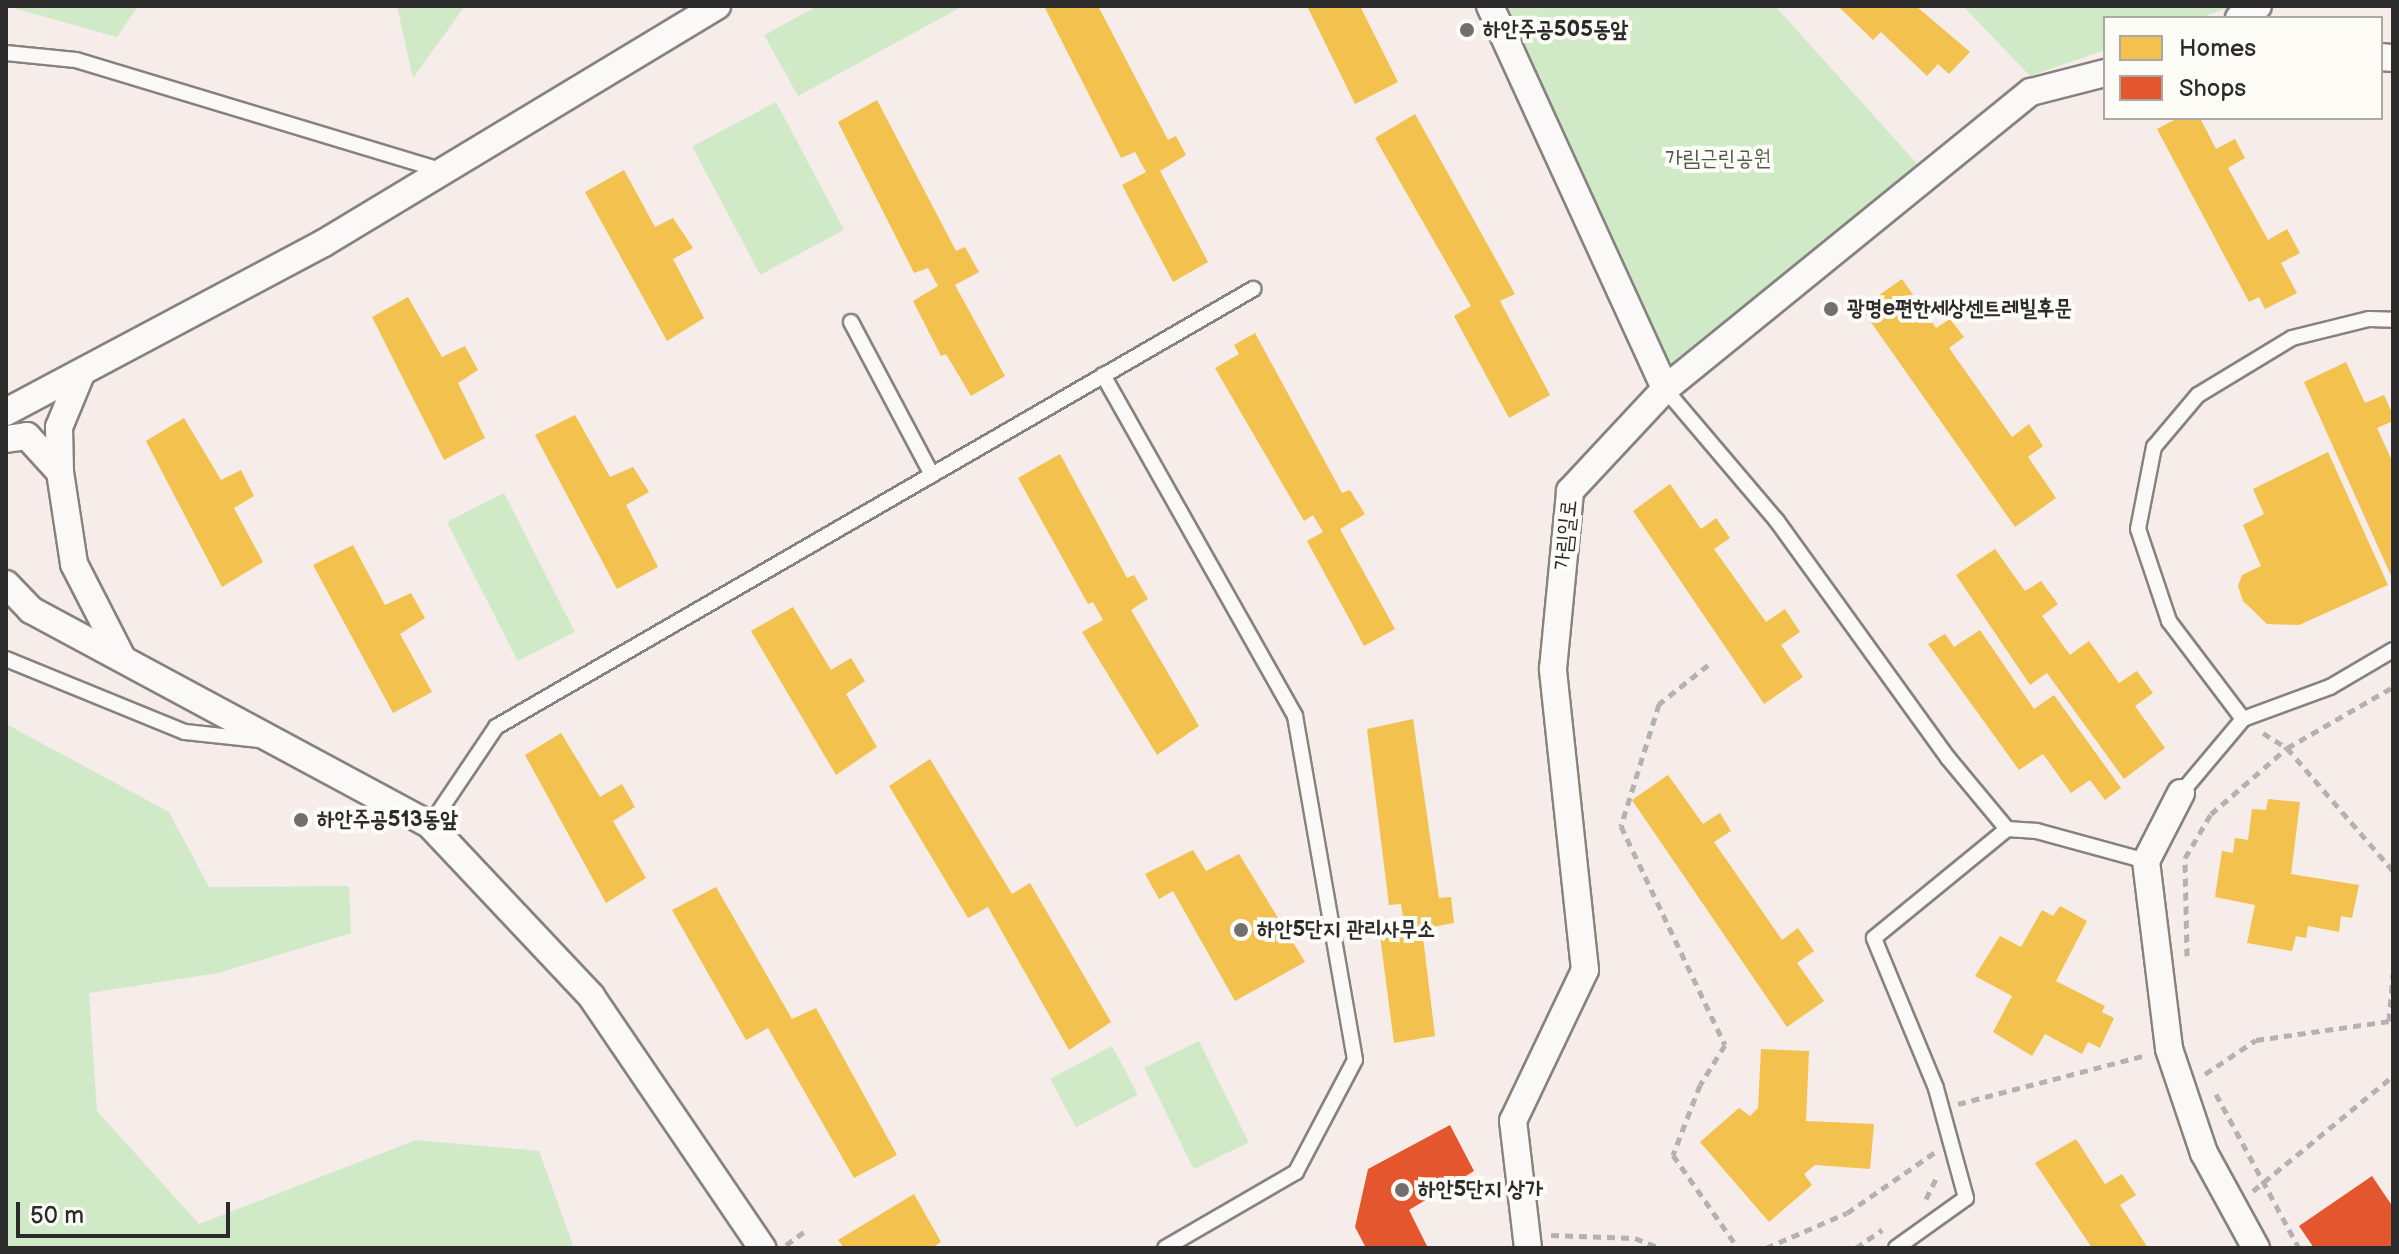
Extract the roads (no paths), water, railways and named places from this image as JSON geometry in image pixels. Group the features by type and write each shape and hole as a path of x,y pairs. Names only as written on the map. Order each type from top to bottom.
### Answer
{"street":[{"path":"6,412 324,243 717,6"},
{"path":"1490,6 1665,389"},
{"name":"가림일로","path":"1527,1241 1513,1121 1585,970 1553,669 1570,491 1665,389 2031,92 2103,74"},
{"path":"81,374 59,427 60,472 74,564 121,656"},
{"path":"6,439 27,436 60,472"},
{"path":"6,584 31,610 430,825 591,996 762,1248"},
{"path":"2181,793 2146,861 2169,1049 2204,1153 2256,1248"}],"lane":[{"path":"6,53 76,60 444,171"},
{"path":"430,825 496,727 1253,289"},
{"path":"2243,719 2169,621 2138,529 2154,447 2198,395 2292,338 2369,319 2393,320"},
{"path":"851,322 932,475"},
{"path":"1103,375 1295,716 1355,1060 1296,1172 1165,1248"},
{"path":"1665,389 1777,521 1948,758 2007,829"},
{"path":"2181,793 2243,719 2330,687 2393,650"},
{"path":"6,659 185,732 276,741"},
{"path":"1896,1248 1966,1198 1942,1108 1874,938 2007,829 2037,831 2146,861"}],"place":[{"name":"하안주공505동앞","path":"1467,30"},
{"name":"광명e편한세상센트레빌후문","path":"1831,309"},
{"name":"하안주공513동앞","path":"301,820"},
{"name":"하안5단지 관리사무소","path":"1241,930"},
{"name":"하안5단지 상가","path":"1402,1190"}],"park label":[{"name":"가림근린공원","path":"1718,159"}]}
